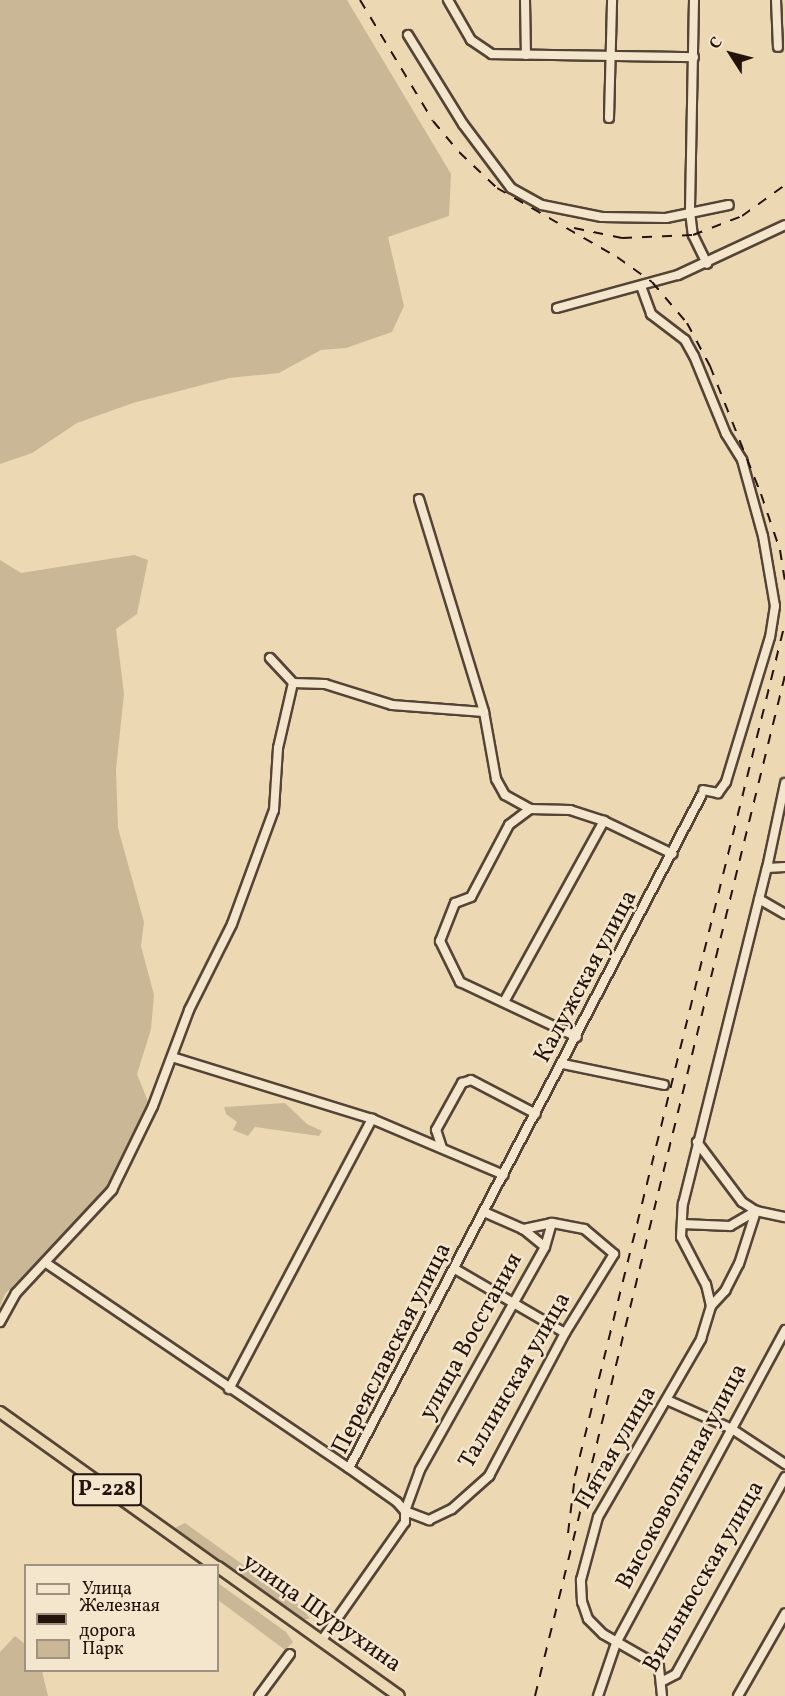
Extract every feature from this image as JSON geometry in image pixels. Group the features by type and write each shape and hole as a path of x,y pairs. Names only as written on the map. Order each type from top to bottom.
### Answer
{"highway":[{"name":"улица Шурухина","path":"0,1412 213,1564"},
{"name":"улица Шурухина","path":"219,1568 399,1696"}],"street":[{"path":"448,0 463,30 483,49 501,56 694,57"},
{"path":"525,0 526,55"},
{"path":"609,118 612,0"},
{"path":"694,0 690,212 693,235 707,264"},
{"path":"776,0 778,46"},
{"path":"408,35 463,124 511,189 542,205 602,217 666,218 729,205"},
{"path":"557,308 641,286 707,264 785,225"},
{"name":"Калужская улица","path":"504,1175 673,854 702,793 718,793 726,782 770,637 775,606 763,536 742,460 726,434 694,356 685,340 651,314 641,286"},
{"path":"419,499 484,712 496,779 505,795 530,809 570,810 603,821 673,854"},
{"path":"270,658 293,683 325,684 392,705 484,712"},
{"path":"0,1322 9,1301 112,1190 172,1057 189,1010 232,924 274,810 278,748 293,683"},
{"path":"711,1306 706,1286 681,1237 682,1224 697,1142 783,808 785,783"},
{"path":"530,809 509,825 471,897 455,903 440,941 460,982 577,1037"},
{"path":"504,1002 603,821"},
{"path":"767,868 785,867"},
{"path":"759,899 785,914"},
{"path":"172,1057 372,1119 504,1175"},
{"path":"563,1064 664,1085"},
{"path":"442,1148 436,1130 462,1083 471,1080 536,1114"},
{"path":"229,1389 372,1119"},
{"path":"697,1142 742,1202 756,1211 785,1217"},
{"name":"Переяславская улица","path":"405,1511 349,1468 504,1175"},
{"path":"682,1224 730,1226 756,1211"},
{"name":"Пятая улица","path":"663,1681 653,1661 616,1642 594,1626 584,1611 584,1567 604,1505 701,1339 711,1306 725,1291 739,1264 756,1211"},
{"name":"улица Восстания","path":"405,1511 420,1470 545,1247 524,1229 484,1212"},
{"path":"524,1229 552,1223 545,1247"},
{"name":"Таллинская улица","path":"405,1511 429,1520 452,1509 489,1476 565,1333 614,1254 584,1229 552,1223"},
{"path":"46,1263 229,1389 349,1468"},
{"path":"455,1269 512,1305 565,1333"},
{"name":"Высоковольтная улица","path":"598,1696 616,1642 785,1330"},
{"path":"667,1400 732,1429 785,1464"},
{"name":"Вильнюсская улица","path":"663,1696 663,1681 676,1674 785,1477"},
{"path":"322,1640 396,1537 405,1522 405,1511"},
{"path":"738,1696 781,1630 785,1614"},
{"path":"259,1696 290,1654"}],"green space":[{"path":"0,0 347,0 451,174 449,216 388,237 404,306 392,332 346,348 321,350 279,373 229,378 133,403 77,423 32,453 0,464"},
{"path":"134,555 148,560 137,614 116,629 124,694 116,769 118,828 144,922 141,946 154,995 151,1029 137,1074 149,1104 113,1183 5,1294 0,1306 0,560 21,573"},
{"path":"285,1103 307,1124 322,1131 319,1136 255,1127 248,1136 233,1130 237,1122 226,1114 224,1107"},
{"path":"185,1523 302,1607 310,1619 299,1619 175,1528"},
{"path":"219,1584 286,1632 293,1642 285,1650 219,1601"},
{"path":"15,1636 24,1643 24,1672 42,1672 48,1696 0,1696 0,1652"}],"railway":[{"path":"360,0 433,121 459,152 497,188 617,257 652,282 687,323 710,366 761,494 780,550 785,580"},
{"path":"574,228 622,238 693,235 742,216 785,185"},
{"path":"568,1533 575,1476 785,623"},
{"path":"535,1696 785,675"}]}
